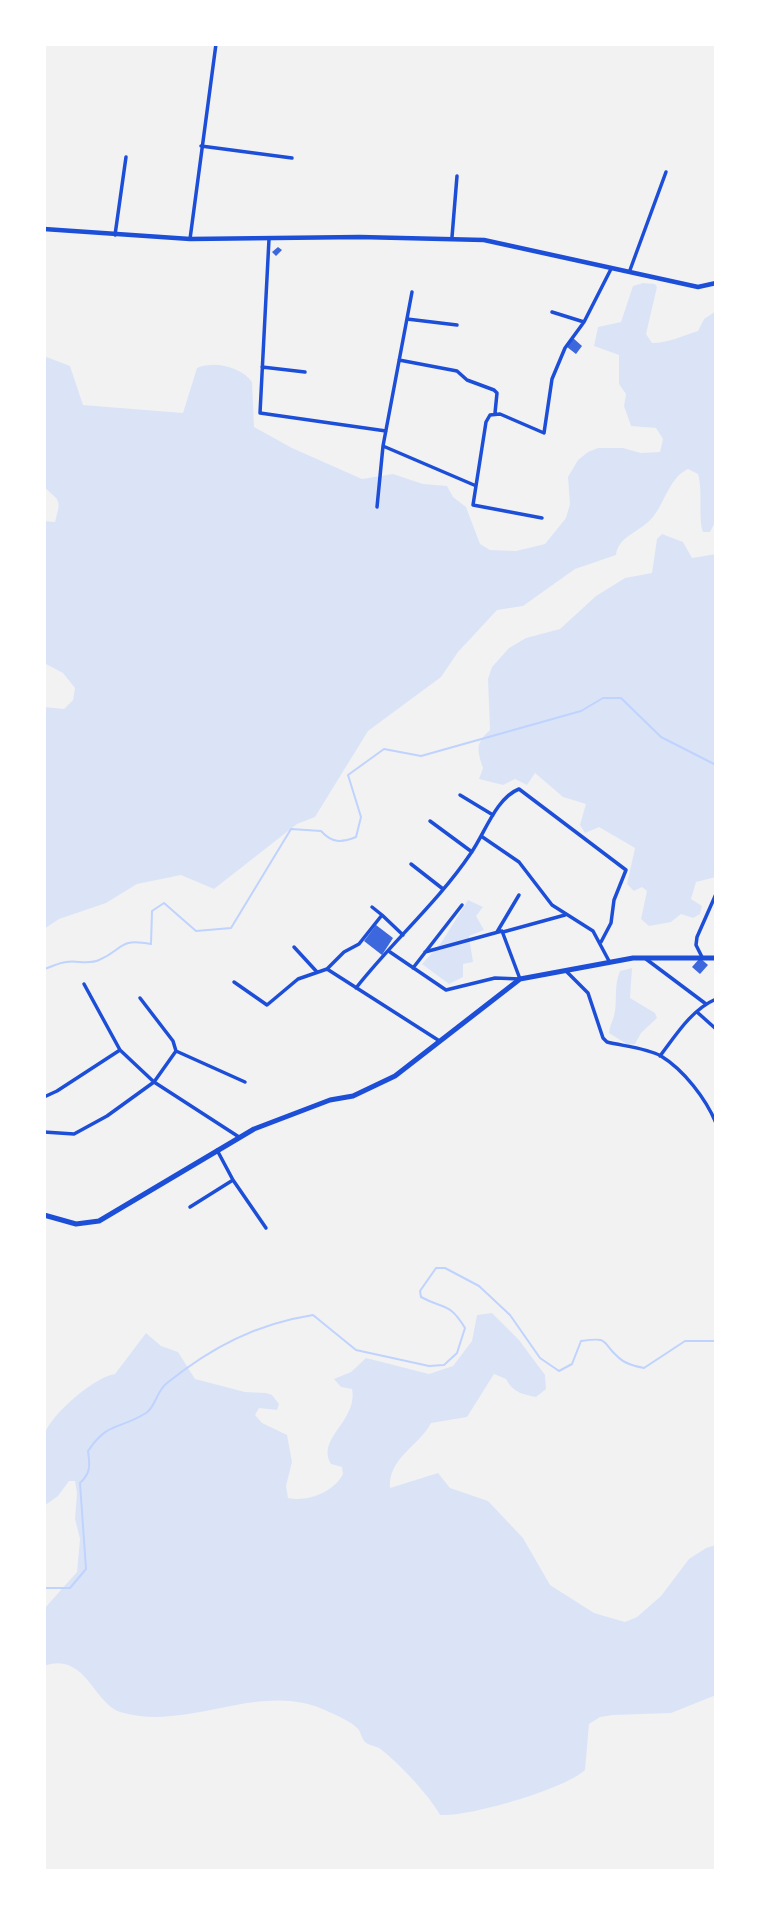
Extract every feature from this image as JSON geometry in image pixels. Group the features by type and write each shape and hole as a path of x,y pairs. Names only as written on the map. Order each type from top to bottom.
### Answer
{"main road":[{"path":"44,229 190,239 452,237 496,242 698,287 716,283"},
{"path":"44,1215 76,1224 99,1221 239,1137 271,1121 330,1100 353,1096 395,1076 520,979 643,958 716,958"}],"street":[{"path":"190,239 216,44"},
{"path":"201,146 292,158"},
{"path":"115,235 126,157"},
{"path":"630,270 666,172"},
{"path":"452,237 457,176"},
{"path":"269,237 262,415 386,431"},
{"path":"495,413 544,433 552,379 565,348 584,322 612,267"},
{"path":"377,507 383,446 412,292"},
{"path":"552,312 584,322"},
{"path":"407,318 457,326"},
{"path":"399,360 457,371 467,380 497,393 495,413 486,422 474,485 474,506 542,519"},
{"path":"262,367 305,372"},
{"path":"383,446 474,485"},
{"path":"356,988 443,889 472,852 493,815 515,790 521,789 626,870 614,900 611,923 601,942"},
{"path":"460,795 493,815"},
{"path":"430,821 472,852"},
{"path":"481,836 519,862 552,905 593,931 610,963"},
{"path":"411,864 443,889"},
{"path":"702,957 696,945 697,937 716,894"},
{"path":"497,932 519,895"},
{"path":"413,968 462,905"},
{"path":"372,907 404,935"},
{"path":"425,952 566,914"},
{"path":"234,982 267,1005 298,979 327,969 344,952 359,944 382,915"},
{"path":"390,951 443,989 452,990 487,979 520,979 503,932"},
{"path":"294,947 317,972"},
{"path":"643,958 706,1004"},
{"path":"327,969 438,1040"},
{"path":"566,971 588,993 603,1038 607,1042 660,1056 694,1087 710,1108 716,1123"},
{"path":"84,984 120,1050 154,1082 239,1137"},
{"path":"140,998 173,1041 176,1051 245,1082"},
{"path":"660,1056 685,1023 706,1004 716,999"},
{"path":"697,1012 716,1029"},
{"path":"44,1097 87,1073 120,1050"},
{"path":"44,1132 79,1132 154,1082 176,1051"},
{"path":"716,1146 716,1181"},
{"path":"217,1150 233,1180 266,1227"},
{"path":"190,1207 233,1180"}],"shaded area":[{"path":"655,284 657,287 646,334 652,343 670,341 698,331 704,319 716,311 716,520 710,532 703,532 698,474 688,469 672,484 653,517 621,543 616,555 575,569 523,606 497,610 458,652 441,677 368,731 315,817 297,824 214,889 181,875 137,884 106,903 59,919 44,929 44,707 64,709 73,700 75,688 63,673 44,663 44,521 55,522 59,505 57,499 44,487 44,356 70,366 83,405 183,413 197,368 219,365 235,369 252,382 254,427 292,448 362,479 393,474 423,484 447,486 453,497 466,507 480,544 490,550 516,551 545,544 566,518 570,504 568,477 578,460 588,452 598,448 623,448 641,453 660,452 663,439 656,428 631,426 624,406 626,394 619,384 619,355 594,346 598,327 621,322 633,286"},
{"path":"662,534 683,542 692,558 716,554 716,877 696,882 691,899 702,906 700,914 693,918 681,914 671,922 649,926 641,919 647,891 642,887 634,891 627,884 635,848 599,827 585,833 580,825 586,804 563,797 535,773 527,785 515,779 503,785 479,779 483,768 479,747 490,730 488,679 492,667 509,648 526,638 560,629 596,596 625,578 652,573 657,539"},
{"path":"468,900 483,907 476,916 484,930 469,936 473,962 463,964 463,977 449,984 422,964 441,943"},
{"path":"632,968 630,998 655,1013 657,1018 641,1033 635,1044 628,1045 609,1033 618,976 620,971"},
{"path":"492,1313 519,1340 545,1375 546,1389 536,1397 526,1395 515,1390 506,1379 494,1374 467,1417 431,1423 399,1460 394,1468 390,1488 438,1473 450,1488 488,1501 523,1538 550,1585 594,1613 625,1622 637,1617 661,1596 689,1559 716,1545 716,1695 671,1713 600,1717 589,1724 585,1770 574,1777 538,1793 493,1807 440,1815 395,1761 379,1748 365,1742 354,1725 329,1712 303,1703 277,1701 173,1716 147,1717 120,1712 111,1707 88,1680 70,1666 58,1663 44,1666 44,1609 77,1572 80,1539 75,1519 75,1481 69,1481 58,1496 44,1506 44,1436 63,1408 96,1382 115,1374 146,1333 161,1346 178,1352 195,1379 245,1392 272,1395 279,1404 277,1410 259,1408 255,1415 262,1423 287,1435 292,1462 286,1486 288,1498 296,1499 327,1491 343,1474 342,1467 331,1464 328,1455 333,1437 349,1411 352,1389 341,1387 334,1379 351,1372 366,1358 429,1374 453,1366 472,1341 477,1315"}],"building":[{"path":"278,247 282,250 276,256 272,252"},
{"path":"573,338 582,346 576,354 567,347"},
{"path":"376,925 393,938 382,955 364,941"},
{"path":"700,958 708,965 700,974 692,967"}],"waterway":[{"path":"44,969 66,962 95,961 132,942 151,944 152,911 164,903 196,931 231,928 291,829 321,831 337,841 356,837 361,817 348,775 384,749 421,756 581,711 603,698 621,698 661,737 716,765"},
{"path":"44,1588 70,1588 86,1569 80,1483 88,1472 88,1451 95,1441 108,1430 149,1411 164,1386 201,1358 272,1324 313,1315 356,1350 429,1366 444,1365 457,1353 465,1328 450,1310 421,1297 420,1291 436,1268 445,1268 479,1286 510,1315 540,1358 559,1371 572,1364 581,1341 601,1340 624,1361 644,1368 685,1341 716,1341"}]}
